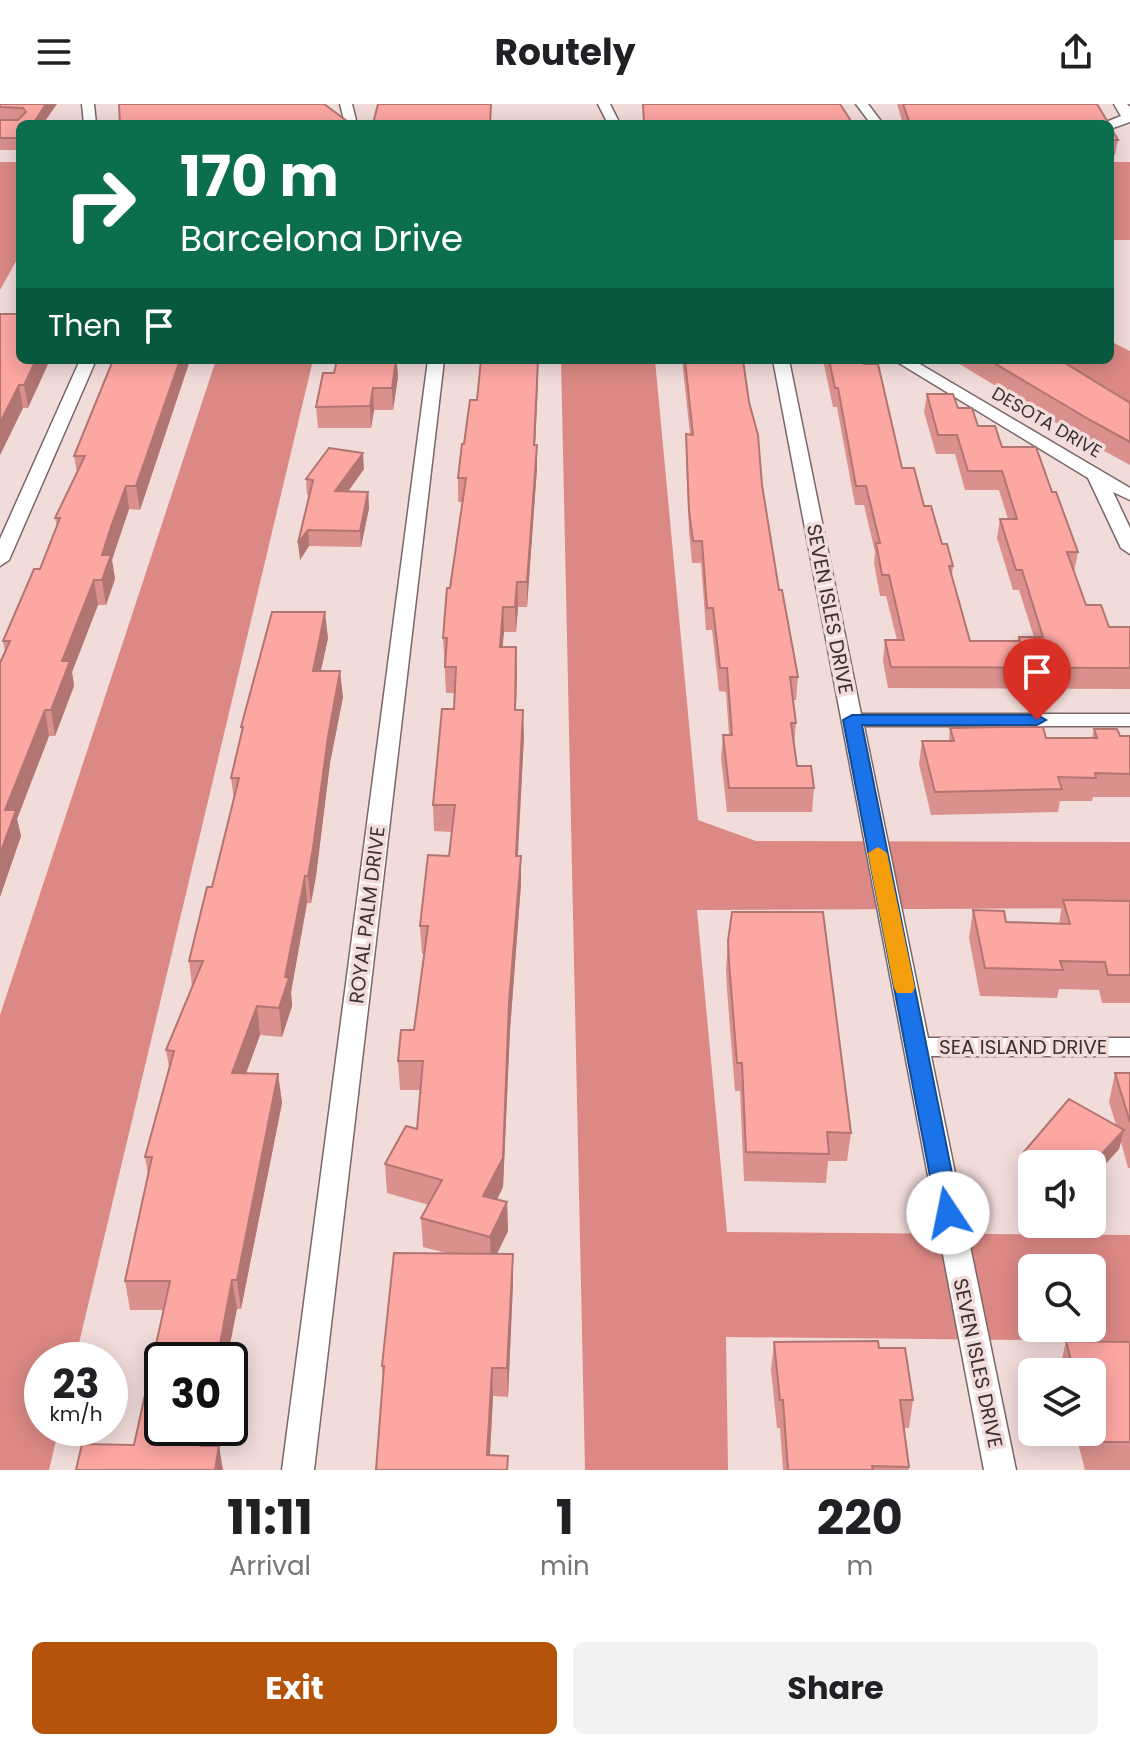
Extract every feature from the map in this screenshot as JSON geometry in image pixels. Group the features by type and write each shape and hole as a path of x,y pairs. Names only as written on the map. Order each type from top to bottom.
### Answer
{"street":[{"path":"1114,123 1128,118 1120,104"},
{"path":"0,560 86,364"},
{"name":"ROYAL PALM DRIVE","path":"298,1470 436,364"},
{"name":"SEVEN ISLES DRIVE","path":"782,364 1000,1470"},
{"name":"DESOTA DRIVE","path":"909,364 1130,495"},
{"path":"1095,473 1130,548"},
{"path":"852,720 1130,720"},
{"name":"SEA ISLAND DRIVE","path":"916,1047 1130,1047"}],"shaded area":[{"path":"0,162 16,162 16,261 0,290"},
{"path":"1114,162 1130,162 1130,240 1114,240"},
{"path":"1114,343 1130,351 1130,403 1057,364 1114,364"},
{"path":"215,364 312,364 79,1342 24,1342 24,1446 55,1446 49,1470 0,1470 0,1015"},
{"path":"561,364 655,364 698,820 756,841 1130,842 1130,908 697,910 727,1232 1018,1234 1018,1238 1130,1235 1130,1341 1106,1341 1106,1254 1018,1254 1018,1340 726,1337 728,1470 585,1470"}],"building":[{"path":"0,104 46,104 36,120 18,120 26,112 23,108 0,107"},
{"path":"119,104 324,104 346,120 120,120"},
{"path":"378,104 491,104 490,120 374,120"},
{"path":"643,104 840,104 850,120 644,120"},
{"path":"903,104 1097,104 1107,120 909,120"},
{"path":"0,120 16,120 16,138 0,138"},
{"path":"0,314 16,314 16,364 34,364 24,385 19,385 0,423"},
{"path":"111,364 179,364 136,486 126,486 111,527 102,555 111,555 102,580 94,580 62,661 70,661 51,710 45,710 5,810 16,810 0,854 0,663 10,641 3,641 34,569 40,569 60,518 55,518 85,456 74,456"},
{"path":"336,364 395,364 392,388 373,388 370,406 316,407 323,373 334,373"},
{"path":"481,364 538,364 534,445 537,445 527,582 517,582 515,607 503,607 500,647 516,647 515,710 523,710 516,856 521,856 509,1002 503,1158 483,1196 507,1202 490,1237 421,1218 442,1180 385,1164 406,1126 417,1129 423,1061 398,1061 401,1030 414,1030 428,926 420,926 428,855 449,856 455,805 433,805 442,709 454,709 456,667 445,667 447,638 443,638 447,588 450,588 466,478 458,478 462,444 470,400 477,400"},
{"path":"685,364 744,364 758,435 762,485 779,590 782,590 798,677 790,677 796,723 791,723 797,766 811,766 814,788 729,788 723,735 732,735 727,668 720,668 713,608 707,608 702,541 693,541 689,511 686,434 693,435"},
{"path":"830,364 878,364 902,468 914,468 924,506 931,506 942,544 947,544 953,566 949,566 970,641 1020,641 1019,637 1043,637 1022,570 1016,570 1000,519 1017,519 1002,471 968,471 957,435 938,435 927,394 953,394 958,408 972,408 978,426 995,426 1002,447 1036,447 1078,552 1067,552 1086,605 1101,605 1109,627 1130,627 1130,668 891,667 885,640 904,640 889,575 882,575 876,543 880,543 866,486 856,486 838,388 835,388"},
{"path":"996,364 1067,364 1130,403 1130,442"},
{"path":"329,448 363,453 335,491 368,492 360,531 308,530 298,543 313,480 306,479"},
{"path":"272,612 325,612 313,671 340,671 308,876 305,876 285,977 289,978 279,1008 257,1006 232,1073 278,1074 237,1280 232,1280 220,1342 157,1342 170,1281 125,1281 152,1157 145,1157 174,1051 166,1050 203,961 189,961 207,887 212,887 239,778 231,778 241,727"},
{"path":"1043,727 1046,738 1097,738 1094,729 1117,729 1120,736 1130,736 1130,774 1095,773 1096,778 1058,777 1062,789 935,792 922,741 954,741 950,728"},
{"path":"1063,900 1130,901 1130,975 1108,975 1105,962 1060,961 1063,970 985,968 973,910 1004,911 1006,922 1070,924"},
{"path":"732,912 823,912 851,1133 827,1132 829,1154 746,1152 742,1063 737,1063 729,962"},
{"path":"1115,1073 1130,1073 1130,1122"},
{"path":"1069,1099 1124,1130 1105,1150 1026,1150"},
{"path":"394,1253 513,1254 507,1368 492,1368 487,1455 508,1456 507,1470 376,1470 382,1366"},
{"path":"878,1341 879,1348 905,1348 913,1400 900,1400 909,1467 788,1470 783,1400 780,1400 774,1342"},
{"path":"1066,1342 1130,1342 1130,1442 1106,1442 1106,1358 1070,1358"},
{"path":"144,1399 144,1446 219,1446 215,1470 76,1470 82,1446 134,1445"}],"slow traffic":[{"path":"878,853 905,988"}],"route":[{"path":"948,1213 852,720 1037,720"}]}
